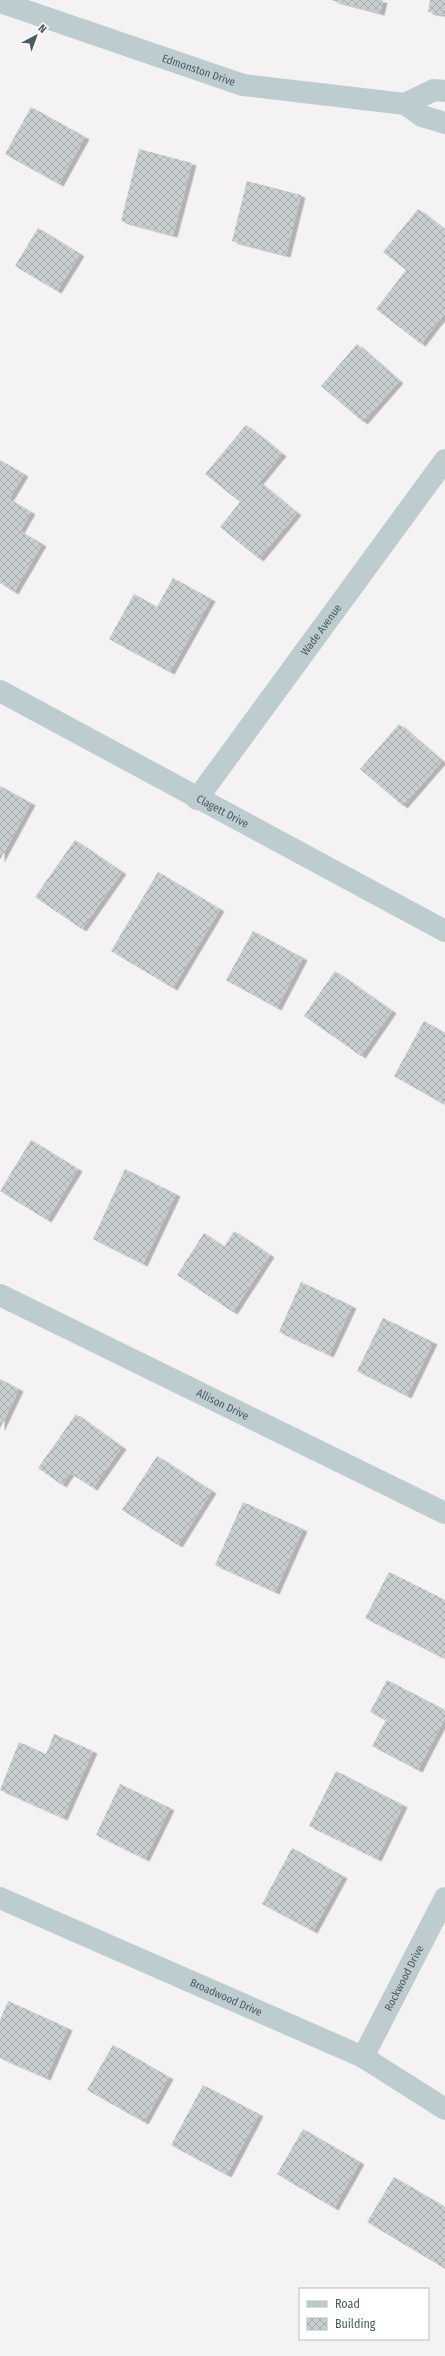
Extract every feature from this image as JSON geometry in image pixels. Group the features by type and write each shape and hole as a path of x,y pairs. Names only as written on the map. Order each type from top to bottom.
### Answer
{"street":[{"name":"Edmonston Drive","path":"0,2 243,85 405,104 422,116 445,123"},
{"path":"405,104 434,90 445,91"},
{"name":"Wade Avenue","path":"197,799 445,460"},
{"name":"Clagett Drive","path":"0,691 197,799 445,931"},
{"name":"Allison Drive","path":"0,1295 445,1513"},
{"name":"Broadwood Drive","path":"0,1898 363,2057 445,2109"},
{"name":"Rockwood Drive","path":"363,2057 445,1898"}],"building":[{"path":"331,0 383,0 380,13"},
{"path":"430,0 445,0 445,15 428,12"},
{"path":"31,107 85,137 59,184 5,154"},
{"path":"139,149 192,163 173,235 121,221"},
{"path":"247,181 301,195 286,255 232,241"},
{"path":"418,209 444,229 445,228 445,313 421,344 376,309 406,270 383,252"},
{"path":"38,228 80,254 57,291 15,266"},
{"path":"357,344 399,381 363,422 321,386"},
{"path":"246,425 282,454 259,482 297,513 259,559 220,527 240,502 205,474"},
{"path":"0,460 24,474 9,499 31,512 20,531 42,544 14,592 0,583"},
{"path":"173,578 211,599 170,672 109,639 134,594 157,607"},
{"path":"399,724 442,761 403,806 360,769"},
{"path":"0,786 31,803 0,860"},
{"path":"75,840 122,872 82,929 35,897"},
{"path":"158,872 220,909 173,988 111,951"},
{"path":"253,931 303,958 277,1008 226,980"},
{"path":"335,971 392,1011 361,1056 304,1016"},
{"path":"424,1021 445,1033 445,1105 394,1076"},
{"path":"31,1140 78,1169 47,1220 0,1191"},
{"path":"125,1169 176,1194 143,1264 93,1239"},
{"path":"234,1231 270,1255 233,1312 177,1275 204,1233 224,1247"},
{"path":"301,1282 352,1306 329,1355 279,1332"},
{"path":"383,1318 433,1342 407,1396 357,1371"},
{"path":"0,1379 19,1389 0,1429"},
{"path":"76,1414 122,1447 93,1488 70,1473 62,1485 38,1468"},
{"path":"157,1456 212,1491 178,1545 122,1510"},
{"path":"243,1502 303,1529 275,1592 215,1565"},
{"path":"389,1572 445,1600 445,1659 365,1618"},
{"path":"387,1680 445,1710 445,1718 418,1770 372,1746 386,1720 370,1712"},
{"path":"54,1734 93,1751 63,1818 0,1790 19,1742 46,1754"},
{"path":"336,1771 403,1805 377,1859 309,1826"},
{"path":"120,1784 170,1808 145,1859 96,1835"},
{"path":"292,1848 343,1876 313,1931 262,1904"},
{"path":"8,2001 68,2028 46,2078 0,2058 0,2020"},
{"path":"113,2045 169,2077 144,2122 87,2090"},
{"path":"203,2085 259,2114 227,2175 171,2145"},
{"path":"303,2129 360,2162 334,2208 277,2174"},
{"path":"394,2177 445,2207 444,2268 367,2222"}]}
